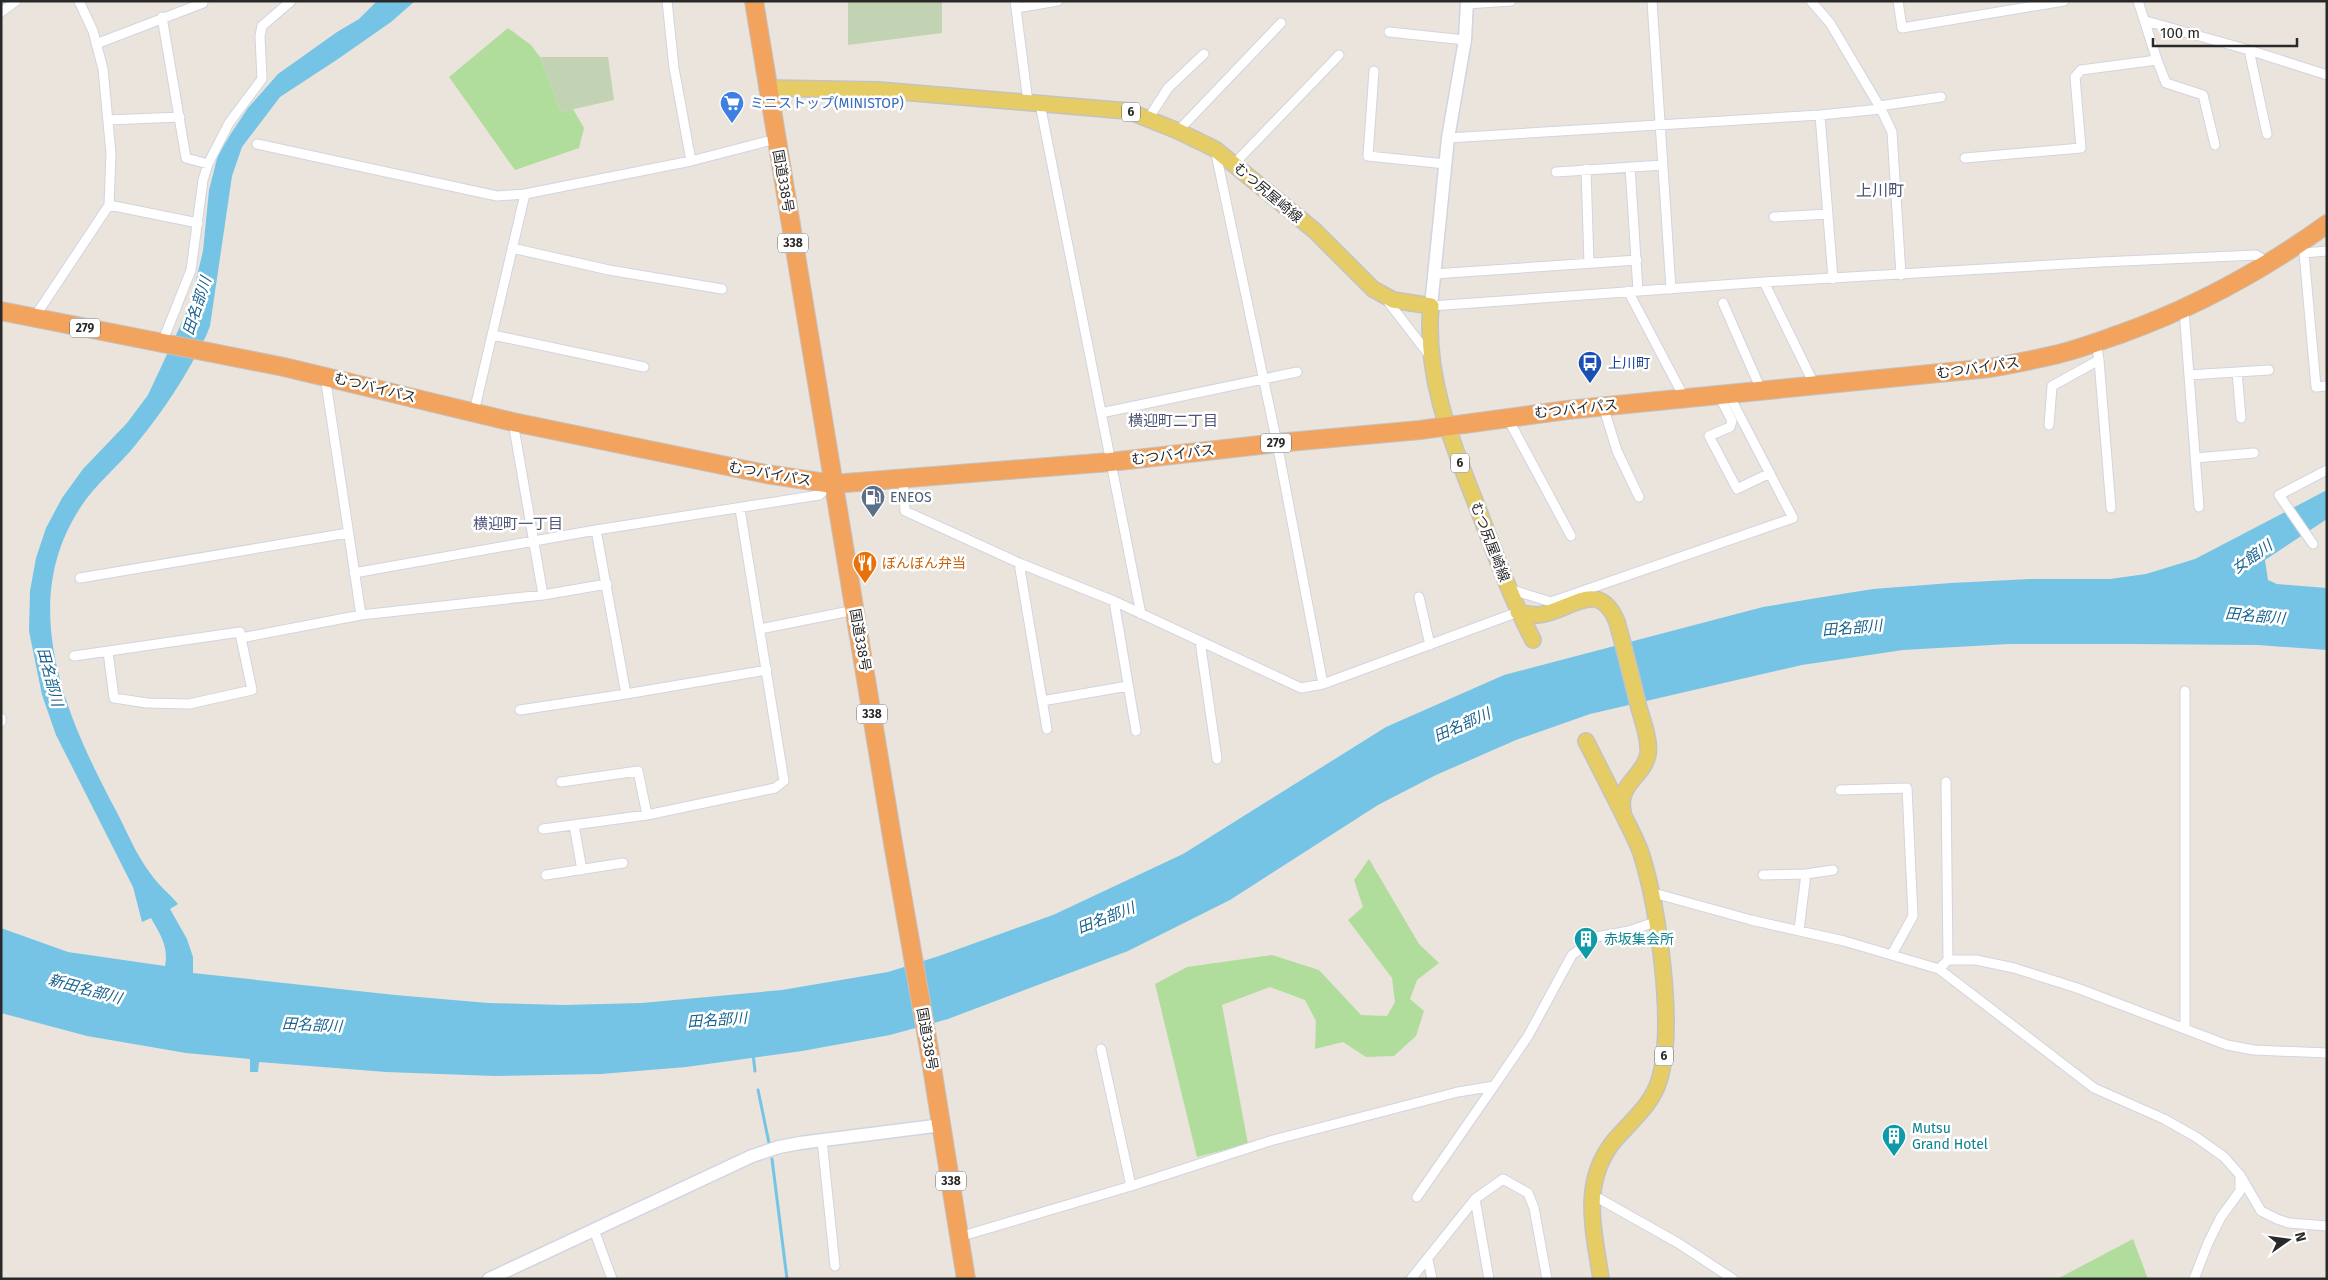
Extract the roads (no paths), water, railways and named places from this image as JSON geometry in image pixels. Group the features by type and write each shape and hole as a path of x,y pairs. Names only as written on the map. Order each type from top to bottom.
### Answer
{"highway":[{"name":"国道338号","path":"754,1 910,945 942,1125 966,1279"},
{"name":"むつバイパス","path":"1,311 325,376 513,422 766,474 833,484 1110,462 1277,443 1420,430 1507,416 1724,396 1990,368 2056,355 2098,351 2226,289 2270,263 2301,249 2327,224"}],"main road":[{"name":"むつ尻屋崎線","path":"767,88 878,90 1128,111 1178,131 1215,149 1315,232 1373,289 1384,297 1404,303 1431,306 1430,357 1445,425 1518,612 1533,640"},
{"name":"6","path":"1518,612 1539,615 1594,598 1606,603 1612,609 1643,724 1648,754 1644,764 1631,780 1621,801 1624,816"},
{"name":"6","path":"1586,741 1641,852 1656,922 1665,1005 1664,1062 1652,1098 1610,1148 1596,1175 1591,1194 1601,1279"}],"street":[{"path":"1,12 16,1"},
{"path":"34,318 109,205 111,154 103,69 93,31 79,1"},
{"path":"165,344 191,270 203,180 208,164 229,123 262,79 260,36 262,26 291,1"},
{"path":"667,1 674,68 691,161"},
{"path":"1058,1 1015,5 1034,103 1101,413 1141,614"},
{"path":"1511,1 1467,2 1465,40 1448,138 1431,306 1764,282 2100,262 2256,256 2270,263"},
{"path":"1652,1 1671,289"},
{"path":"1811,1 1830,23 1880,107 1892,132 1901,275"},
{"path":"1898,1 1902,28 2064,1"},
{"path":"2138,1 2166,83 2202,95 2215,145"},
{"path":"96,44 162,17 203,3"},
{"path":"162,17 186,158 208,164"},
{"path":"2146,21 2249,50 2327,75"},
{"path":"1178,131 1281,23"},
{"path":"1390,32 1465,40"},
{"path":"2249,50 2267,134"},
{"path":"1148,119 1168,88 1204,54"},
{"path":"1234,164 1339,55"},
{"path":"1965,158 2082,148 2075,77 2081,70 2157,60"},
{"path":"1374,71 1368,156 1446,164"},
{"path":"1448,138 1820,115 1941,97"},
{"path":"1820,115 1833,279"},
{"path":"108,120 180,117"},
{"path":"257,144 496,196 525,194 691,161 776,140"},
{"path":"1215,149 1277,443 1323,684"},
{"path":"1556,172 1663,165"},
{"path":"1630,167 1638,291"},
{"path":"1586,169 1589,264"},
{"path":"474,412 525,194"},
{"path":"109,205 198,223"},
{"path":"1774,217 1828,214"},
{"path":"512,248 609,270 722,289"},
{"path":"2327,251 2301,249 2316,386 2327,386"},
{"path":"1434,274 1637,260"},
{"path":"1764,282 1815,386"},
{"path":"1628,291 1685,399"},
{"path":"1384,297 1430,357"},
{"path":"1723,303 1762,392"},
{"path":"2184,310 2199,507"},
{"path":"493,335 644,367"},
{"path":"2049,426 2052,386 2098,351"},
{"path":"2098,351 2111,508"},
{"path":"2189,375 2269,370"},
{"path":"1101,413 1297,372"},
{"path":"2237,372 2241,418"},
{"path":"325,376 360,615"},
{"path":"1724,396 1732,422 1730,427 1709,436 1737,489 1770,473"},
{"path":"1509,589 1551,602 1793,518 1770,473 1724,396"},
{"path":"1603,406 1617,451 1639,497"},
{"path":"1507,416 1570,536"},
{"path":"513,422 543,595"},
{"path":"2195,458 2254,453"},
{"path":"2312,543 2279,495 2327,470"},
{"path":"903,479 905,510 1019,563 1114,601 1301,688 1323,684 1518,612"},
{"path":"354,573 596,530 820,495 833,484"},
{"path":"543,829 647,815 775,788 784,780 740,509"},
{"path":"596,530 626,694"},
{"path":"80,578 348,533"},
{"path":"1019,563 1047,729"},
{"path":"242,638 360,615 543,595 607,584"},
{"path":"1419,597 1430,645"},
{"path":"1114,601 1136,731"},
{"path":"760,629 855,610"},
{"path":"74,656 240,632 252,690 189,704 147,703 114,698 108,652"},
{"path":"1200,641 1217,759"},
{"path":"520,710 767,670"},
{"path":"1042,701 1128,686"},
{"path":"2185,691 2185,1028"},
{"path":"561,782 638,770 647,815"},
{"path":"1946,782 1948,960"},
{"path":"1840,790 1907,788 1913,916 1892,954"},
{"path":"574,825 582,870"},
{"path":"546,875 623,863"},
{"path":"1763,875 1806,874 1833,870"},
{"path":"1799,930 1806,874"},
{"path":"1650,892 1892,954 1939,968 2094,1088 2164,1119 2196,1137 2224,1157 2240,1175 2261,1211 2288,1223 2327,1226"},
{"path":"1417,1197 1528,1036 1572,955 1596,937 1629,931 1656,922"},
{"path":"1939,968 1948,960 1976,960 1995,963 2076,988 2227,1045 2254,1050 2327,1053"},
{"path":"1101,1049 1131,1186"},
{"path":"959,1237 1131,1186 1270,1141 1458,1092 1494,1086"},
{"path":"489,1279 752,1156 780,1147 822,1140 942,1125"},
{"path":"822,1140 834,1266"},
{"path":"2194,1279 2216,1226 2240,1191 2240,1175"},
{"path":"1411,1279 1475,1200 1491,1186 1503,1179 1528,1193 1534,1208 1547,1279"},
{"path":"1591,1194 1678,1243 1733,1279"},
{"path":"1475,1200 1489,1279"},
{"path":"594,1230 612,1279"},
{"path":"1428,1260 1432,1279"}],"water":[{"path":"377,1 415,1 391,22 280,97 242,147 232,176 210,326 206,336 183,378 156,418 80,508 61,545 52,583 50,621 55,660 66,698 96,772 135,849 153,877 178,904 170,909 187,939 193,957 193,973 395,995 488,1003 564,1005 642,1003 782,990 888,972 939,956 1053,915 1183,854 1386,727 1504,675 1763,607 1873,589 2030,579 2110,579 2146,574 2195,559 2327,490 2327,519 2265,560 2268,580 2277,584 2327,588 2327,650 2258,645 2009,644 1903,650 1802,665 1590,714 1516,740 1436,775 1378,805 1230,900 1128,951 948,1019 890,1035 802,1051 686,1067 601,1074 495,1076 386,1072 259,1062 258,1072 250,1072 250,1059 186,1053 87,1036 1,1013 1,928 68,952 165,966 166,953 160,935 151,918 142,922 133,887 56,735 42,695 29,631 30,591 36,558 46,528 62,498 83,469 127,423 148,395 183,320 191,301 203,251 209,190 218,155 232,132 248,108 278,74 337,32 359,19"}],"waterway":[{"path":"753,1054 755,1071"},
{"path":"758,1090 769,1143"},
{"path":"772,1159 787,1279"}],"place":[{"name":"ミニストップ(MINISTOP)","path":"732,124"},
{"name":"上川町","path":"1590,384"},
{"name":"ENEOS","path":"873,518"},
{"name":"ぼんぼん弁当","path":"865,584"},
{"name":"赤坂集会所","path":"1586,960"},
{"name":"Mutsu Grand Hotel","path":"1894,1157"}],"district":[{"name":"上川町","path":"1880,190"},
{"name":"横迎町二丁目","path":"1173,421"},
{"name":"横迎町一丁目","path":"518,524"}],"water label":[{"name":"田名部川","path":"197,306"},
{"name":"女館川","path":"2252,557"},
{"name":"田名部川","path":"2255,616"},
{"name":"田名部川","path":"1852,628"},
{"name":"田名部川","path":"50,677"},
{"name":"田名部川","path":"1462,725"},
{"name":"田名部川","path":"1106,918"},
{"name":"新田名部川","path":"85,989"},
{"name":"田名部川","path":"717,1020"},
{"name":"田名部川","path":"312,1025"}]}
